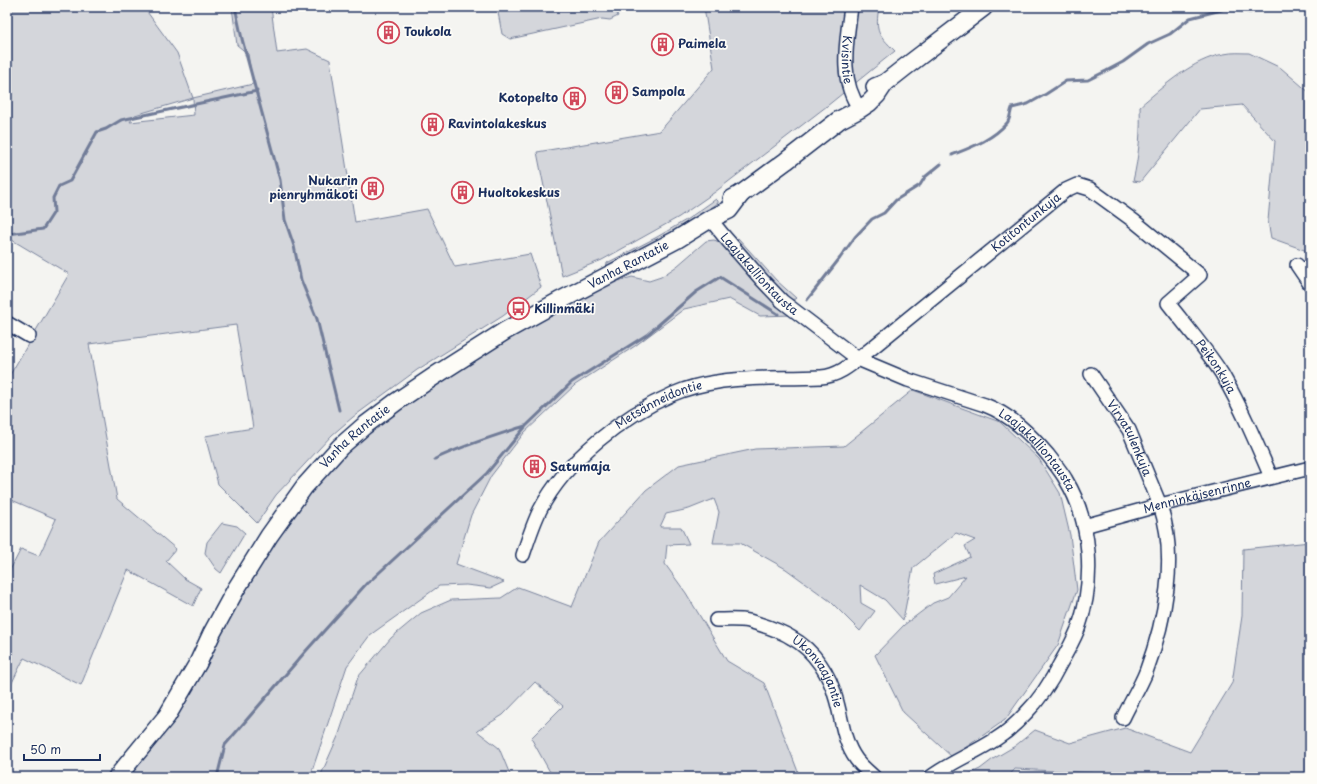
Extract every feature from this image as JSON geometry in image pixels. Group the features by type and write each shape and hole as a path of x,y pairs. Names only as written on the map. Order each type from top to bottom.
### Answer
{"main road":[{"name":"Vanha Rantatie","path":"117,777 170,711 194,669 212,633 269,536 304,487 340,447 364,426 396,402 505,331 555,303 676,240 710,219 729,210 741,194 857,105 876,96 885,83 984,7"}],"street":[{"name":"Kvisintie","path":"851,7 846,58 848,83 857,105"},
{"name":"Kotitontunkuja","path":"858,359 1066,190 1077,186 1090,189 1134,221 1200,275"},
{"name":"Laajakalliontausta","path":"710,219 723,236 782,301 858,359 908,380 985,405 1010,417 1038,443 1066,480 1078,507 1084,526 1088,564 1088,581 1086,600 1070,647 1054,676 1035,703 1025,714 996,739 931,777"},
{"name":"Peikonkuja","path":"1200,275 1168,303 1222,374 1257,442 1271,477"},
{"path":"7,323 29,336"},
{"name":"Metsänneidontie","path":"522,555 541,509 560,480 602,437 644,409 674,393 696,386 717,382 743,378 829,377 839,373 858,359"},
{"name":"Virvatulenkuja","path":"1091,374 1128,430 1160,505 1167,532 1169,558 1164,610 1146,672 1122,718"},
{"name":"Menninkäisenrinne","path":"1084,526 1160,505 1310,468"},
{"name":"Ukonvaajantie","path":"716,620 748,621 770,628 793,638 811,652 832,686 844,735 849,747 856,759 874,777"}],"shaded area":[{"path":"7,7 145,7 177,53 193,98 253,84 248,54 237,45 232,7 271,7 277,53 307,49 330,60 355,222 427,209 455,267 530,254 541,287 503,316 417,370 353,417 332,435 276,495 257,523 218,484 205,436 253,428 236,325 89,344 117,499 176,549 166,561 185,579 201,588 193,606 128,570 81,685 24,658 7,693 7,576 21,549 39,556 56,519 7,498 7,380 69,274 7,237","holes":["193,98 194,115 130,122 135,115"]},
{"path":"497,7 614,7 618,16 610,20 602,19 510,39 502,34"},
{"path":"704,7 879,7 877,22 879,32 895,51 827,106 715,192 679,217 602,260 562,276 537,152 660,131 714,68"},
{"path":"1227,53 1249,53 1281,68 1310,93 1310,252 1271,238 1268,221 1275,141 1242,105 1200,109 1140,182 1133,181 1139,144 1140,106 1179,74 1201,61"},
{"path":"716,199 718,203 689,224 607,268 606,267 607,263 686,220"},
{"path":"738,238 776,280 796,298 795,299 789,300 734,241"},
{"path":"714,240 722,243 793,315 760,316 729,299 684,309 635,346 575,385 524,433 491,476 471,515 456,564 504,582 491,588 466,585 439,586 370,635 347,666 309,777 125,777 218,636 252,577 296,508 346,446 500,342 601,286 632,277 649,281 661,277 677,266 706,241"},
{"path":"913,390 1000,422 1039,459 1060,493 1070,535 1077,590 1058,645 1005,720 952,757 903,712 875,655 904,625 933,603 948,597 966,576 935,584 933,574 970,557 965,546 975,540 956,533 913,568 903,620 885,600 860,585 861,603 875,611 860,631 830,601 786,569 740,543 713,543 719,512 714,499 689,509 666,514 660,527 681,527 689,544 667,545 665,564 686,593 727,661 764,683 800,777 575,777 550,772 531,738 563,706 535,682 503,715 477,731 499,748 511,777 320,777 339,734 358,677 391,638 421,613 451,600 501,598 518,587 572,607 599,542 646,490 679,465 755,449 844,446"},
{"path":"222,523 237,526 245,533 221,573 216,569 205,553 207,542"},
{"path":"1310,542 1310,777 1095,777 1093,773 1015,769 1008,777 963,777 980,769 993,759 1015,746 1035,730 1070,743 1125,728 1190,752 1232,683 1242,616 1243,549"}],"waterway":[{"path":"235,7 242,39 280,180 285,220 294,246 301,280 317,319 339,410"},
{"path":"952,155 995,134 1008,122 1012,108 1028,104 1066,81 1088,80 1106,71 1123,62 1148,44 1170,34 1190,18 1225,9 1250,12 1264,7"},
{"path":"9,234 43,229 54,212 53,198 59,186 70,181 97,132 106,129 121,120 257,91"},
{"path":"807,300 855,237 872,219 884,213 896,200 920,185 925,177 941,164"},
{"path":"369,582 487,473 526,426 572,382 648,334 696,292 720,277 778,314"},
{"path":"435,459 468,445 525,426"},
{"path":"217,777 225,745 367,583"}],"place":[{"name":"Toukola","path":"389,32"},
{"name":"Paimela","path":"663,44"},
{"name":"Sampola","path":"617,92"},
{"name":"Kotopelto","path":"574,98"},
{"name":"Ravintolakeskus","path":"433,124"},
{"name":"Nukarin pienryhmäkoti","path":"373,188"},
{"name":"Huoltokeskus","path":"463,193"},
{"name":"Killinmäki","path":"519,309"},
{"name":"Satumaja","path":"534,467"}]}
